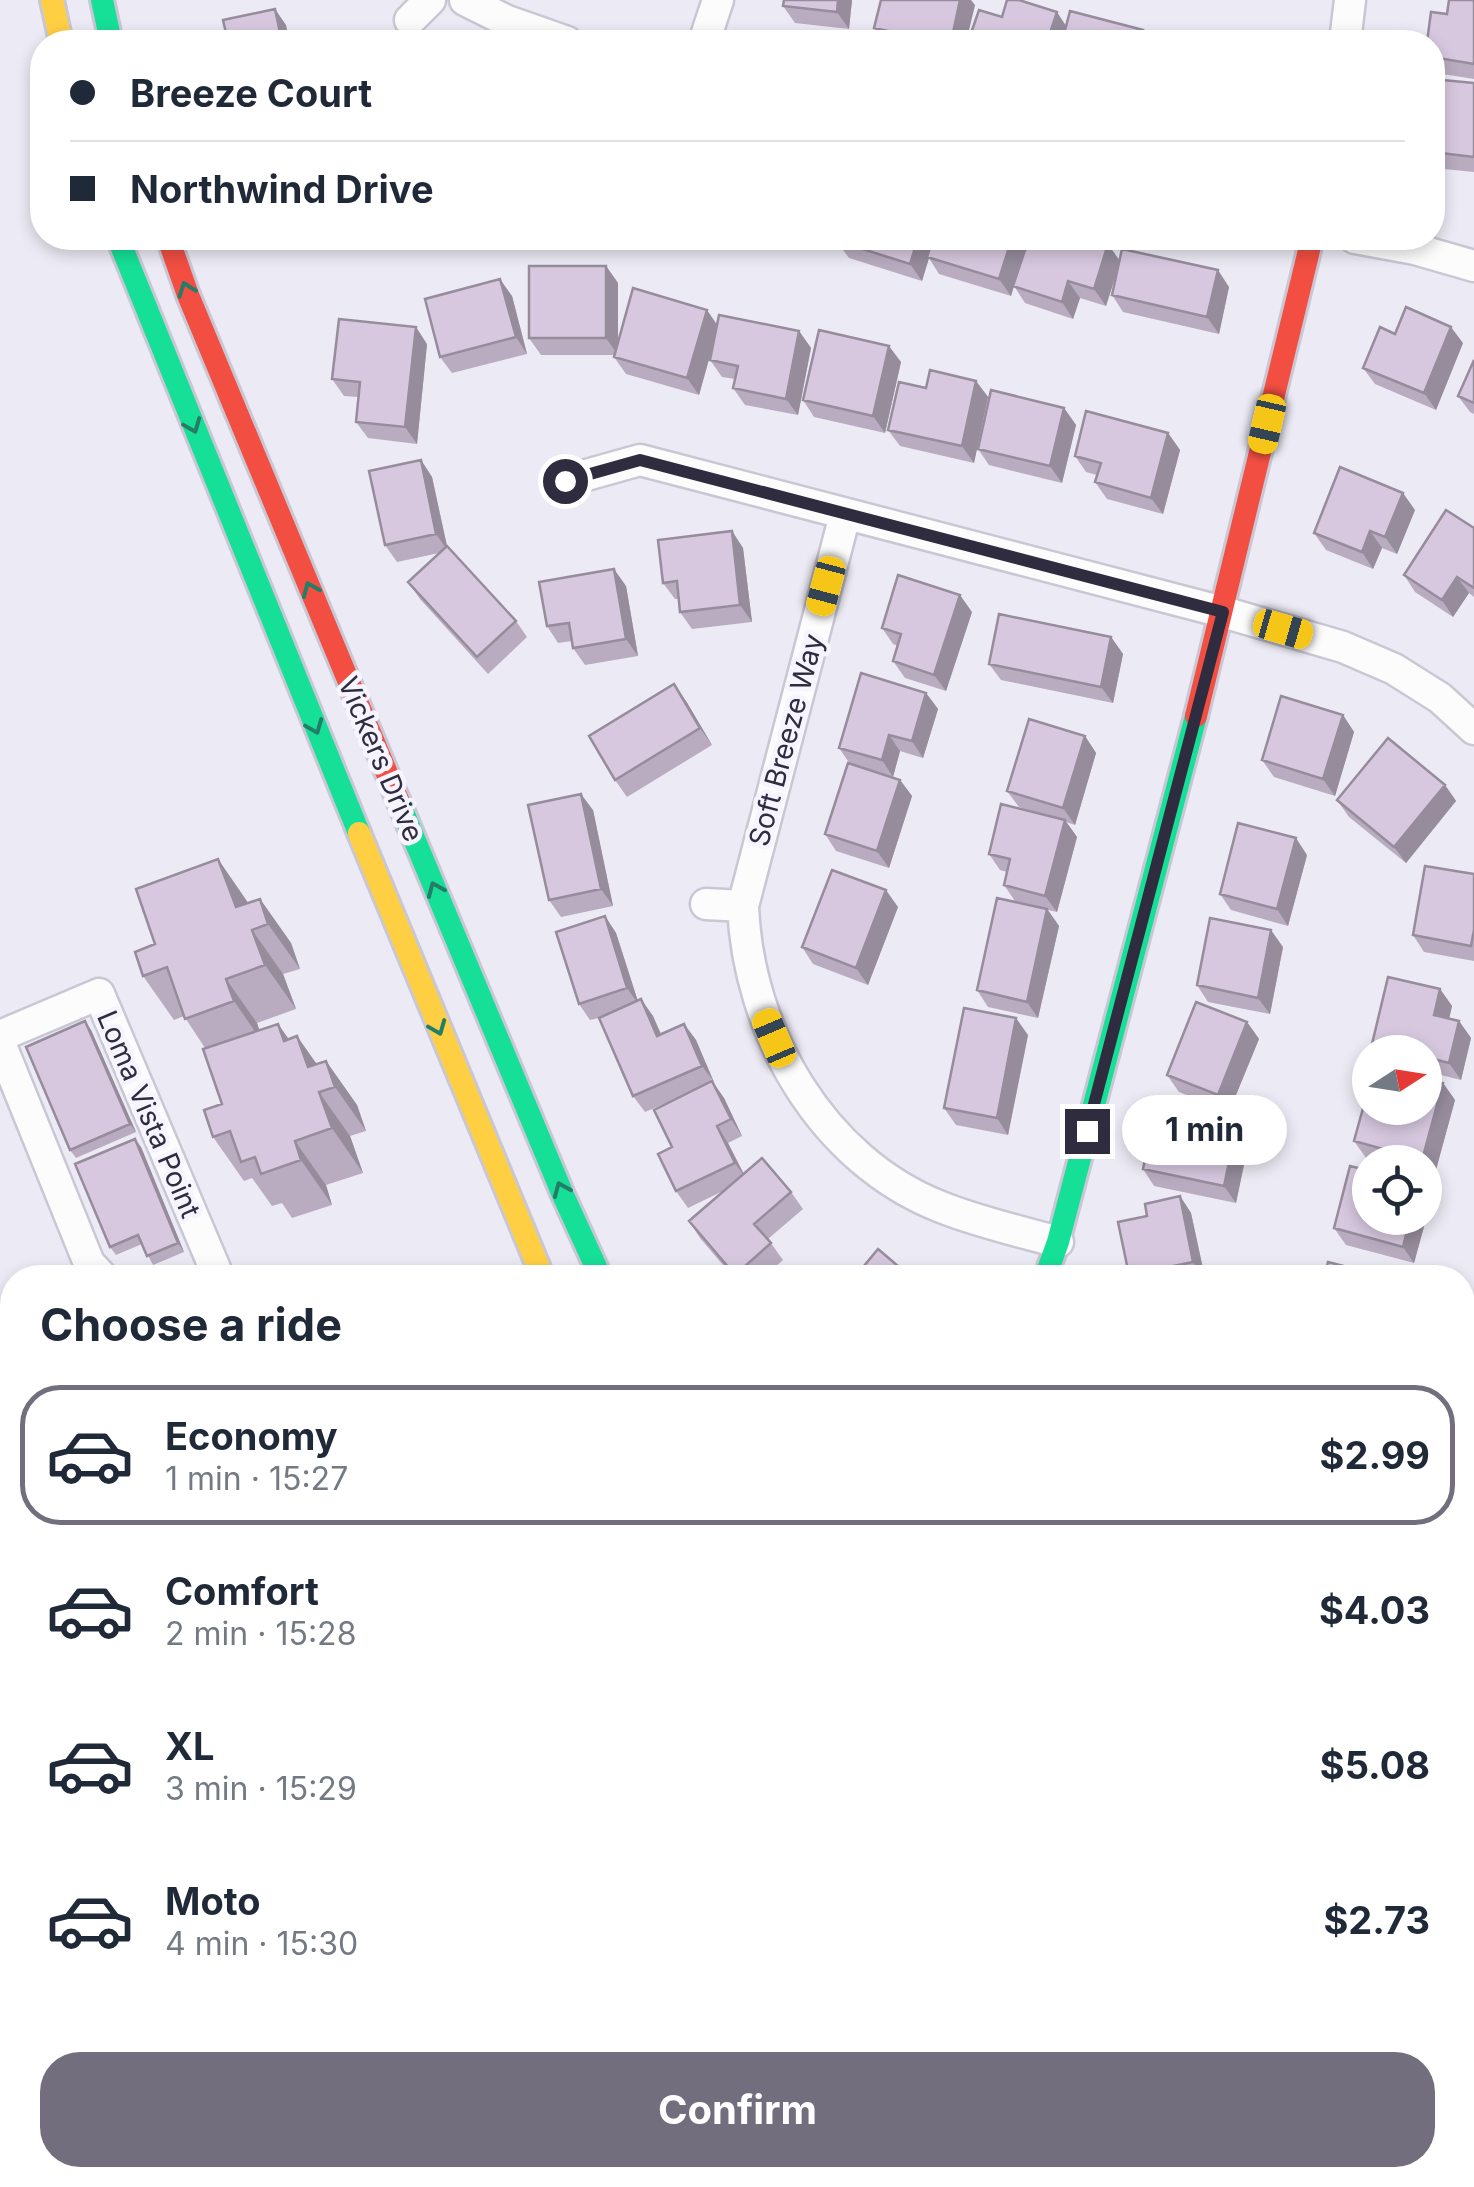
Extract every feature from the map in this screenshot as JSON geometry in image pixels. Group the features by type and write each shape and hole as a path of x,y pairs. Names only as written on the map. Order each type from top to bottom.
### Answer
{"main road":[{"path":"52,0 58,30"},
{"path":"102,0 108,30"},
{"name":"Vickers Drive","path":"123,250 460,1083 538,1265"},
{"name":"Vickers Drive","path":"172,250 532,1122 595,1265"},
{"path":"1050,1265 1223,612 1309,250"}],"street":[{"path":"465,0 531,30"},
{"path":"708,30 718,0"},
{"path":"1346,30 1350,0"},
{"path":"1418,250 1474,266"},
{"path":"565,481 640,460 1223,612 1344,646 1394,669 1440,698 1474,729"},
{"name":"Soft Breeze Way","path":"845,515 743,906 748,960 766,1018 804,1097 832,1131 876,1170 926,1200 1058,1242"},
{"path":"706,904 743,906"},
{"name":"Loma Vista Point","path":"91,1265 0,1040 98,994 213,1265"}],"building":[{"path":"784,0 838,0 837,12 783,6"},
{"path":"881,0 960,0 954,30 874,28"},
{"path":"1007,0 1057,12 1051,30 972,30 979,10 1002,17"},
{"path":"1449,0 1474,0 1474,64 1445,59 1445,30 1429,30 1431,12 1447,14"},
{"path":"275,9 279,30 225,30 223,20"},
{"path":"1070,11 1143,30 1065,30"},
{"path":"1445,80 1474,83 1474,157 1445,154"},
{"path":"866,250 914,250 910,264"},
{"path":"929,250 1008,250 999,279 927,257"},
{"path":"1025,250 1106,250 1094,289 1068,281 1062,302 1013,286"},
{"path":"1122,250 1218,270 1207,317 1112,295"},
{"path":"529,266 606,266 606,338 529,338"},
{"path":"500,279 516,337 440,357 425,299"},
{"path":"633,288 707,310 687,378 614,357"},
{"path":"1406,307 1451,327 1424,393 1363,368 1380,327 1395,334"},
{"path":"719,315 799,331 786,399 733,388 738,366 710,360"},
{"path":"339,319 416,327 405,427 356,422 360,382 332,379"},
{"path":"819,330 889,346 873,416 803,400"},
{"path":"1474,360 1474,403 1458,396"},
{"path":"930,370 976,381 962,446 888,430 899,382 926,388"},
{"path":"991,390 1064,408 1050,466 978,449"},
{"path":"1086,411 1168,433 1151,498 1095,482 1101,463 1075,456"},
{"path":"421,460 436,534 385,545 369,471"},
{"path":"1340,467 1403,493 1385,537 1370,531 1362,552 1314,533"},
{"path":"1446,510 1474,528 1474,588 1457,577 1442,600 1404,575"},
{"path":"732,531 740,605 680,612 677,581 663,583 658,540"},
{"path":"447,546 516,621 477,657 408,582"},
{"path":"614,569 626,639 573,648 569,623 547,626 539,582"},
{"path":"898,575 960,595 934,675 893,661 901,634 882,628"},
{"path":"999,614 1111,637 1101,687 989,664"},
{"path":"861,673 926,693 912,741 889,735 882,760 839,748"},
{"path":"674,684 700,728 615,780 589,736"},
{"path":"1281,696 1343,715 1323,779 1262,760"},
{"path":"1029,719 1085,736 1063,808 1007,791"},
{"path":"1388,738 1445,785 1394,847 1337,800"},
{"path":"848,763 900,780 877,851 825,834"},
{"path":"581,794 601,889 549,900 528,805"},
{"path":"1001,804 1065,820 1045,896 1004,885 1010,859 989,854"},
{"path":"1238,823 1296,838 1277,909 1220,894"},
{"path":"218,859 236,907 260,899 268,924 252,930 265,965 226,979 234,1001 185,1019 167,967 143,976 135,952 155,944 136,889"},
{"path":"1425,866 1474,874 1471,946 1413,935"},
{"path":"832,870 886,890 856,968 802,947"},
{"path":"997,898 1047,909 1027,1002 977,990"},
{"path":"605,916 627,988 579,1004 556,932"},
{"path":"1210,918 1271,930 1258,998 1197,985"},
{"path":"1388,977 1440,989 1434,1015 1459,1021 1449,1063 1442,1061 1442,1035 1374,1035"},
{"path":"641,999 657,1036 684,1024 702,1066 633,1096 599,1018"},
{"path":"1196,1002 1247,1022 1218,1095 1167,1075"},
{"path":"964,1008 1016,1018 997,1118 944,1108"},
{"path":"85,1021 130,1124 70,1150 26,1047"},
{"path":"278,1024 284,1041 297,1036 308,1067 326,1061 335,1087 319,1092 332,1128 295,1141 301,1160 261,1174 255,1157 241,1162 230,1131 213,1137 204,1110 222,1104 203,1049"},
{"path":"712,1081 731,1119 717,1126 735,1163 676,1191 658,1154 672,1147 654,1110"},
{"path":"1189,1104 1239,1114 1224,1186 1143,1169 1152,1124 1184,1130"},
{"path":"1358,1125 1432,1125 1426,1145 1368,1145 1354,1141"},
{"path":"135,1139 178,1243 147,1256 138,1235 110,1247 75,1164"},
{"path":"762,1158 791,1192 754,1224 771,1243 746,1265 726,1265 689,1221"},
{"path":"1350,1166 1352,1166 1352,1233 1334,1228"},
{"path":"1180,1196 1193,1262 1127,1265 1118,1222 1147,1216 1145,1204"},
{"path":"1359,1235 1406,1235 1403,1247"},
{"path":"878,1249 897,1265 865,1265"}],"traffic: fast":[{"path":"102,0 108,30"},
{"path":"123,250 359,833"},
{"path":"1050,1265 1196,716"},
{"path":"398,800 595,1265"}],"traffic: slow":[{"path":"52,0 58,30"},
{"path":"359,833 538,1265"}],"traffic: jam":[{"path":"172,250 398,800"},
{"path":"1196,716 1309,250"}],"route":[{"path":"565,481 640,460 1223,612 1087,1131"}]}
